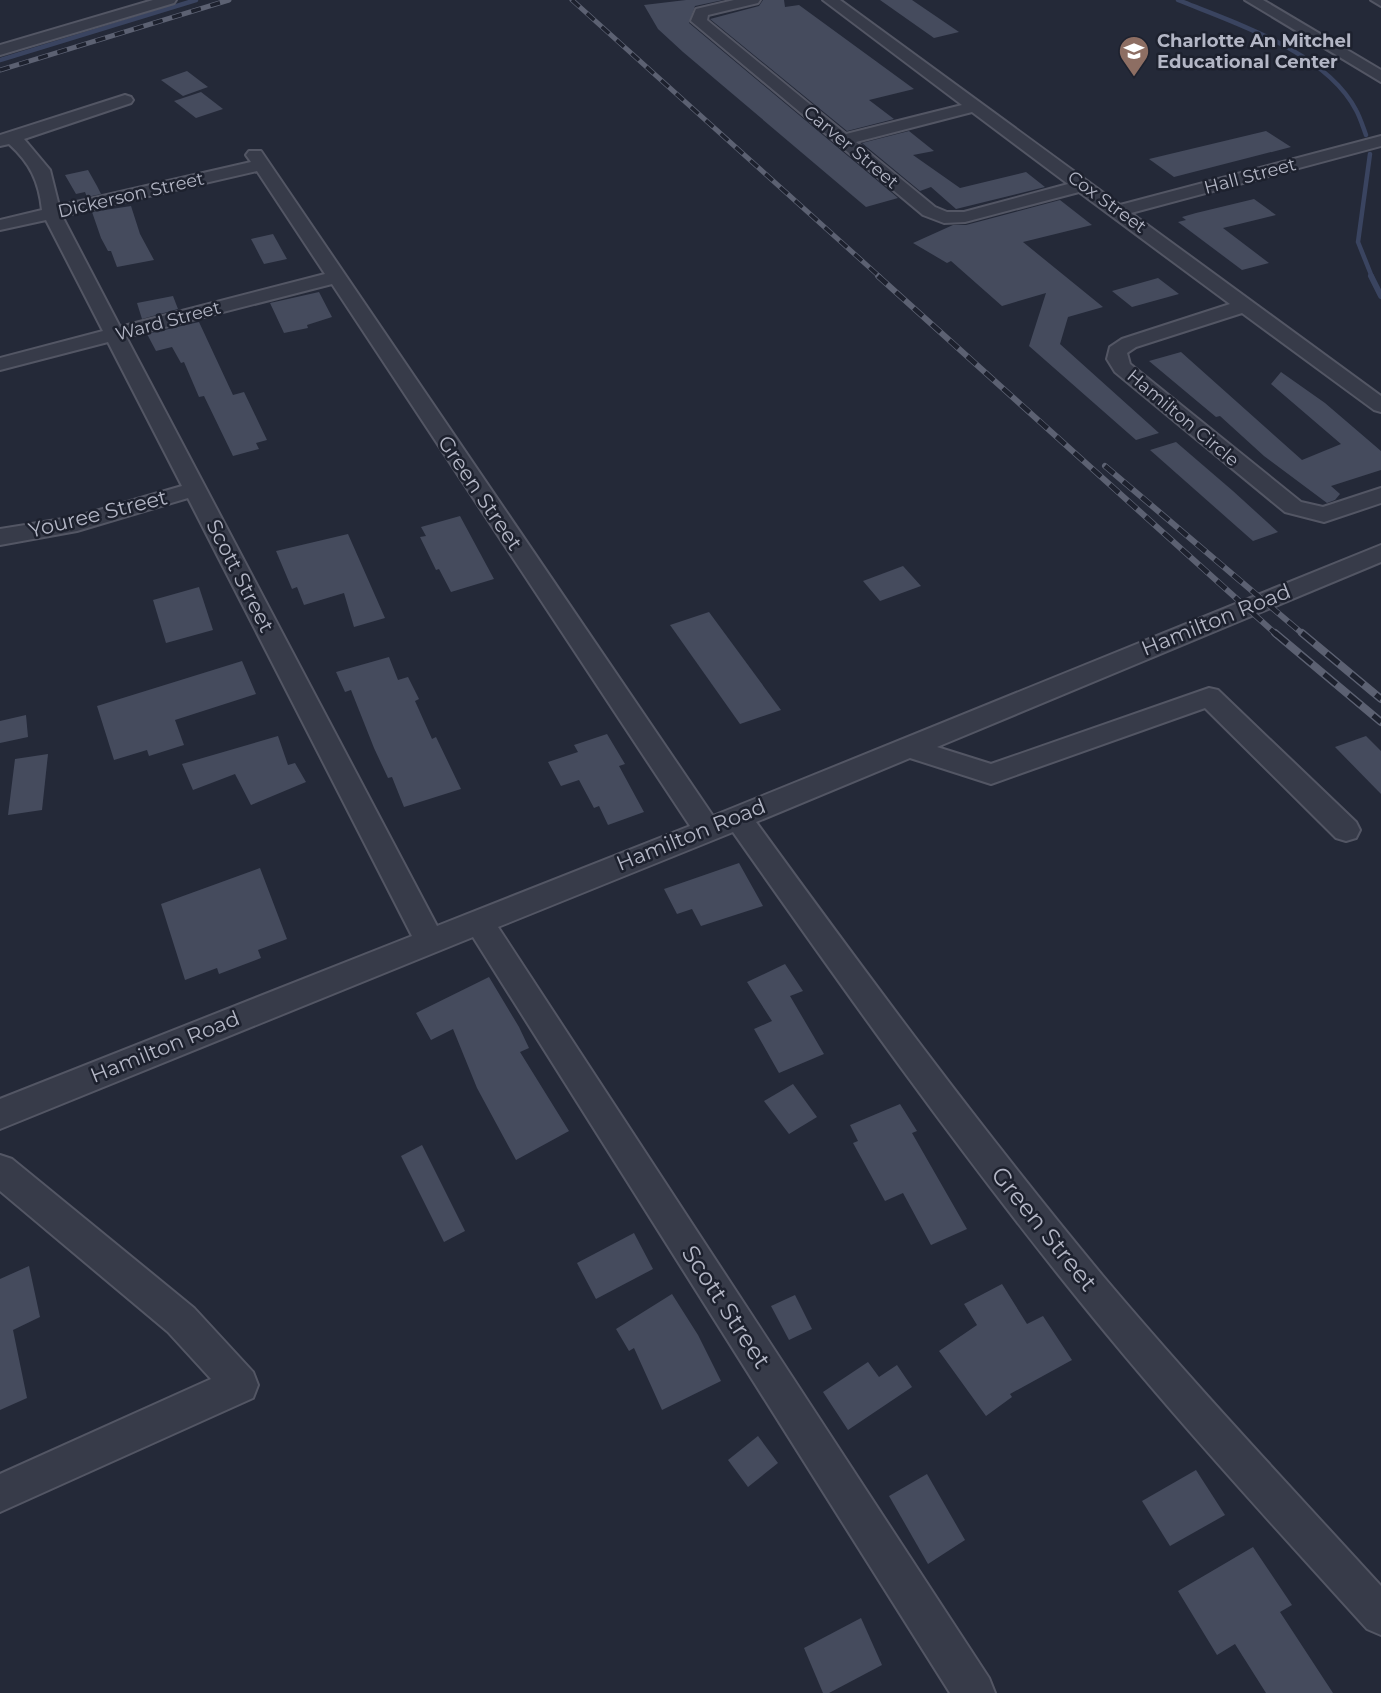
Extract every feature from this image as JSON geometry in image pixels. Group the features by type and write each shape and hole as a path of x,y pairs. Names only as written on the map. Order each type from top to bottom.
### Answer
{"street":[{"path":"0,50 169,0"},
{"name":"Carver Street","path":"752,0 701,12 699,21 929,211 944,218 965,217 1084,185"},
{"name":"Cox Street","path":"830,0 1120,211 1381,406"},
{"path":"1252,0 1381,77"},
{"path":"6,139 125,100"},
{"path":"843,140 977,106"},
{"path":"6,139 40,164 46,175 51,213"},
{"name":"Hall Street","path":"1120,211 1381,141"},
{"name":"Dickerson Street","path":"0,225 258,160"},
{"name":"Green Street","path":"258,160 707,829"},
{"name":"Scott Street","path":"51,213 429,940"},
{"name":"Ward Street","path":"0,364 336,277"},
{"name":"Hamilton Circle","path":"1246,305 1129,343 1117,351 1117,359 1122,368 1293,508 1324,515 1381,495"},
{"name":"Youree Street","path":"0,537 77,524 195,489"},
{"name":"Hamilton Road","path":"0,1114 738,817 1381,553"},
{"path":"907,747 991,774 1209,697 1346,830"},
{"name":"Green Street","path":"738,817 918,1069 1090,1287 1204,1421 1381,1615"},
{"name":"Scott Street","path":"478,920 974,1693"},
{"path":"0,1170 181,1320 240,1385 0,1493"}],"building":[{"path":"686,0 723,0 695,6 689,23 898,198 866,207 683,52 658,29 644,5"},
{"path":"763,0 784,0 785,7 799,5 914,89 869,100 894,119 847,131 710,19 759,6"},
{"path":"880,0 912,0 959,32 934,38"},
{"path":"187,71 208,87 183,96 161,80"},
{"path":"201,92 223,109 196,118 174,101"},
{"path":"909,131 934,151 913,155 960,188 1026,172 1045,187 956,209 931,187 920,191 862,143"},
{"path":"1266,131 1291,147 1174,177 1149,159"},
{"path":"88,170 101,194 87,197 85,192 76,194 65,175"},
{"path":"1254,199 1276,215 1223,228 1269,263 1242,270 1178,222 1186,220 1182,217"},
{"path":"1060,200 1092,225 1023,242 1103,307 1068,317 1060,344 1159,433 1136,440 1029,346 1046,293 1002,306 951,261 947,263 913,243 953,225 966,225"},
{"path":"131,206 140,234 154,260 117,267 111,251 108,251 101,238 92,212"},
{"path":"273,234 287,259 264,264 251,239"},
{"path":"1158,278 1179,294 1132,307 1112,291"},
{"path":"319,292 332,317 307,325 308,328 284,333 270,303"},
{"path":"173,296 178,309 142,319 137,303"},
{"path":"199,322 233,395 244,392 267,440 256,443 259,449 233,456 204,396 199,397 184,362 181,363 172,347 156,351 147,334"},
{"path":"1181,352 1302,460 1341,444 1271,384 1281,372 1325,403 1381,451 1381,470 1331,486 1340,494 1327,503 1264,456 1220,416 1216,417 1149,361"},
{"path":"1176,442 1278,532 1253,541 1150,450"},
{"path":"460,516 494,579 451,592 439,569 436,570 420,537 426,536 421,527"},
{"path":"348,534 385,618 354,627 344,593 304,605 297,587 292,589 276,551"},
{"path":"903,566 921,586 880,601 863,581"},
{"path":"199,587 213,630 166,643 153,600"},
{"path":"709,612 781,710 740,724 670,625"},
{"path":"389,657 398,680 408,677 419,699 415,701 432,739 436,737 461,789 404,807 392,777 388,778 374,748 351,690 345,692 336,672"},
{"path":"242,661 256,694 175,720 184,745 149,756 147,750 114,760 97,706"},
{"path":"26,715 28,737 0,743 0,721"},
{"path":"607,734 625,764 619,766 644,812 608,825 599,806 594,808 579,780 561,786 548,762 578,752 574,745"},
{"path":"278,736 288,765 295,763 306,782 251,805 235,774 193,790 182,764"},
{"path":"1366,736 1381,751 1381,794 1335,747"},
{"path":"48,754 42,810 8,815 15,759"},
{"path":"739,863 763,906 701,926 692,909 677,914 664,889"},
{"path":"260,868 287,939 258,950 261,958 219,974 217,968 185,980 161,904"},
{"path":"785,964 803,991 790,996 824,1054 779,1073 754,1029 772,1021 747,982"},
{"path":"489,977 529,1048 520,1052 569,1131 516,1160 477,1088 453,1029 431,1040 416,1013"},
{"path":"793,1084 817,1117 789,1134 764,1101"},
{"path":"900,1104 917,1131 912,1133 967,1229 931,1245 903,1193 885,1201 853,1143 858,1141 850,1125"},
{"path":"422,1145 465,1231 444,1242 401,1156"},
{"path":"634,1233 653,1269 596,1299 577,1263"},
{"path":"29,1266 40,1317 13,1330 27,1398 0,1410 0,1279"},
{"path":"1002,1284 1027,1324 1043,1316 1072,1360 1010,1394 1012,1397 986,1416 939,1351 977,1325 964,1304"},
{"path":"672,1294 698,1335 721,1381 662,1410 634,1348 629,1351 616,1329"},
{"path":"795,1295 812,1329 789,1340 771,1306"},
{"path":"868,1362 879,1377 897,1365 912,1387 848,1430 823,1392"},
{"path":"758,1436 778,1463 748,1487 728,1460"},
{"path":"1196,1470 1225,1515 1170,1546 1142,1501"},
{"path":"927,1474 965,1540 928,1564 889,1496"},
{"path":"1253,1547 1292,1605 1280,1612 1333,1693 1266,1693 1235,1644 1217,1655 1178,1591"},
{"path":"861,1618 882,1665 829,1693 823,1693 804,1648"}],"waterway":[{"path":"0,60 196,0"},
{"path":"1178,0 1251,30 1302,56 1342,90 1356,110 1366,135"},
{"path":"1370,154 1358,242 1372,277"},
{"path":"1371,276 1381,296"}],"railway":[{"path":"0,70 229,0"},
{"path":"572,0 880,277"},
{"path":"878,276 1277,635"},
{"path":"1105,466 1304,635"},
{"path":"1275,633 1381,722"},
{"path":"1302,633 1381,699"}],"place":[{"name":"Charlotte An Mitchel Educational Center","path":"1134,78"}]}
